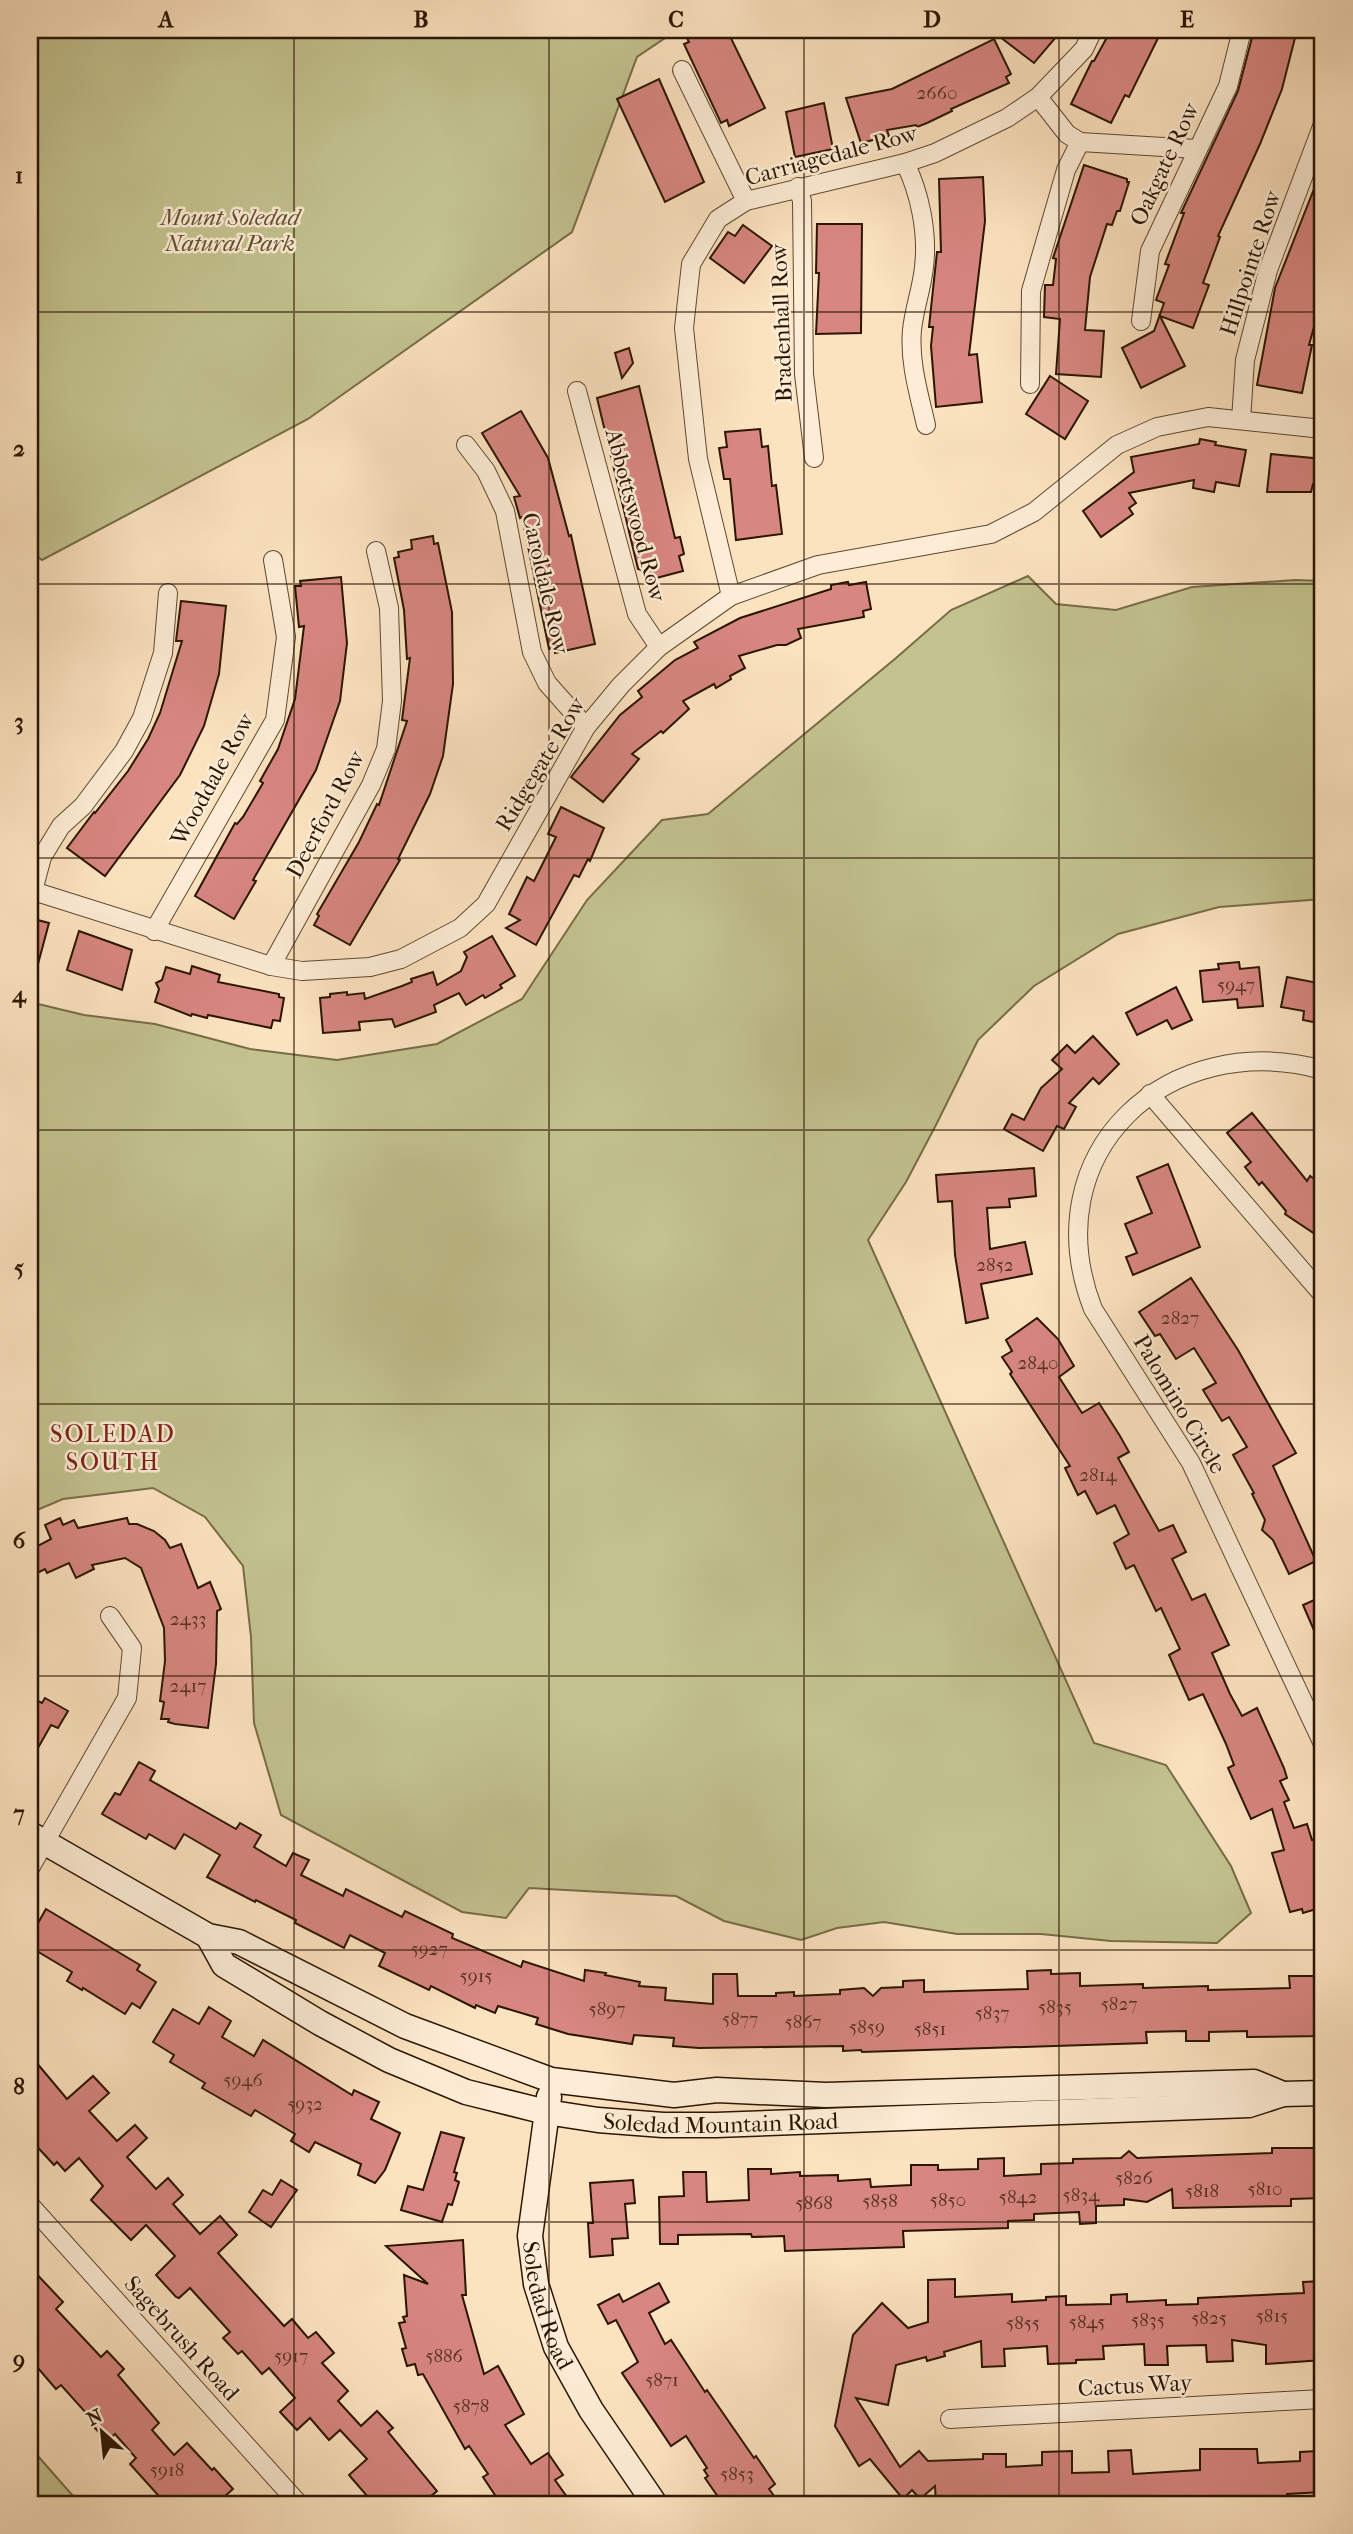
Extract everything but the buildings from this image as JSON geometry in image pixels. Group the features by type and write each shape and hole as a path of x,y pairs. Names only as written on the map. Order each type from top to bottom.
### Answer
{"main road":[{"name":"Soledad Mountain Road","path":"37,1838 208,1936 239,1942 405,2026 551,2080 674,2095 717,2090 826,2095 1254,2082 1283,2094"},
{"name":"Soledad Mountain Road","path":"208,1936 225,1965 309,2017 389,2060 467,2092 546,2112 624,2122 716,2125 1249,2105 1283,2094 1323,2093"},
{"name":"Soledad Road","path":"551,2080 530,2236 536,2284 556,2347 591,2410 655,2504"}],"street":[{"name":"Carriagedale Row","path":"731,596 698,459 684,328 691,264 718,219 746,201 905,163 935,153 1007,118 1038,97 1084,49 1093,30"},
{"name":"Oakgate Row","path":"1141,321 1150,251 1228,86 1242,30"},
{"path":"682,71 746,201"},
{"path":"1038,97 1067,134 1080,142 1196,149"},
{"name":"Hillpointe Row","path":"1241,420 1245,360 1268,270 1323,124"},
{"path":"1030,384 1031,290 1066,170 1080,142"},
{"path":"905,163 912,177 925,229 924,265 912,329 911,356 926,425"},
{"name":"Bradenhall Row","path":"798,187 802,201 804,374 814,458"},
{"name":"Abbottswood Row","path":"577,391 637,614 659,648"},
{"name":"Ridgegate Row","path":"31,891 271,966 302,971 370,967 401,960 460,928 486,904 586,727 621,685 659,648 731,596 818,565 991,534 1034,512 1117,445 1157,427 1209,417 1323,429"},
{"name":"Caroldale Row","path":"466,445 486,471 505,511 532,652 547,683 586,727"},
{"name":"Deerford Row","path":"271,966 372,785 386,749 392,701 389,608 376,551"},
{"name":"Wooddale Row","path":"154,931 275,720 286,637 273,560"},
{"path":"31,891 42,858 61,827 83,806 100,784 124,751 142,718 163,653 168,593"},
{"name":"Palomino Circle","path":"1323,1070 1280,1061 1235,1062 1191,1073 1150,1094 1118,1124 1105,1142 1087,1181 1081,1202 1078,1245 1085,1288 1093,1308 1191,1463 1323,1744"},
{"path":"1150,1094 1323,1295"},
{"path":"30,1868 37,1838 127,1698 132,1648 110,1616"},
{"name":"Sagebrush Road","path":"30,2205 299,2504"},
{"name":"Cactus Way","path":"950,2419 1323,2399"}],"green space":[{"name":"Mount Soledad Natural Park","path":"30,30 677,30 637,57 572,232 308,419 42,560 30,551"},
{"path":"1028,576 1056,604 1116,610 1192,587 1295,580 1323,581 1323,899 1219,907 1118,934 1034,986 978,1040 906,1182 868,1240 1094,1743 1166,1765 1231,1866 1251,1913 1217,1943 1111,1941 1041,1934 957,1934 884,1922 837,1928 801,1940 724,1921 676,1896 529,1888 506,1918 462,1912 281,1815 254,1723 251,1637 243,1566 205,1517 153,1488 63,1499 30,1513 30,1002 84,1015 155,1024 250,1049 337,1060 437,1044 522,999 587,900 662,820 708,814 951,610"},
{"path":"30,2447 80,2504 30,2504"}],"district":[{"name":"SOLEDAD SOUTH","path":"113,1448"}]}
